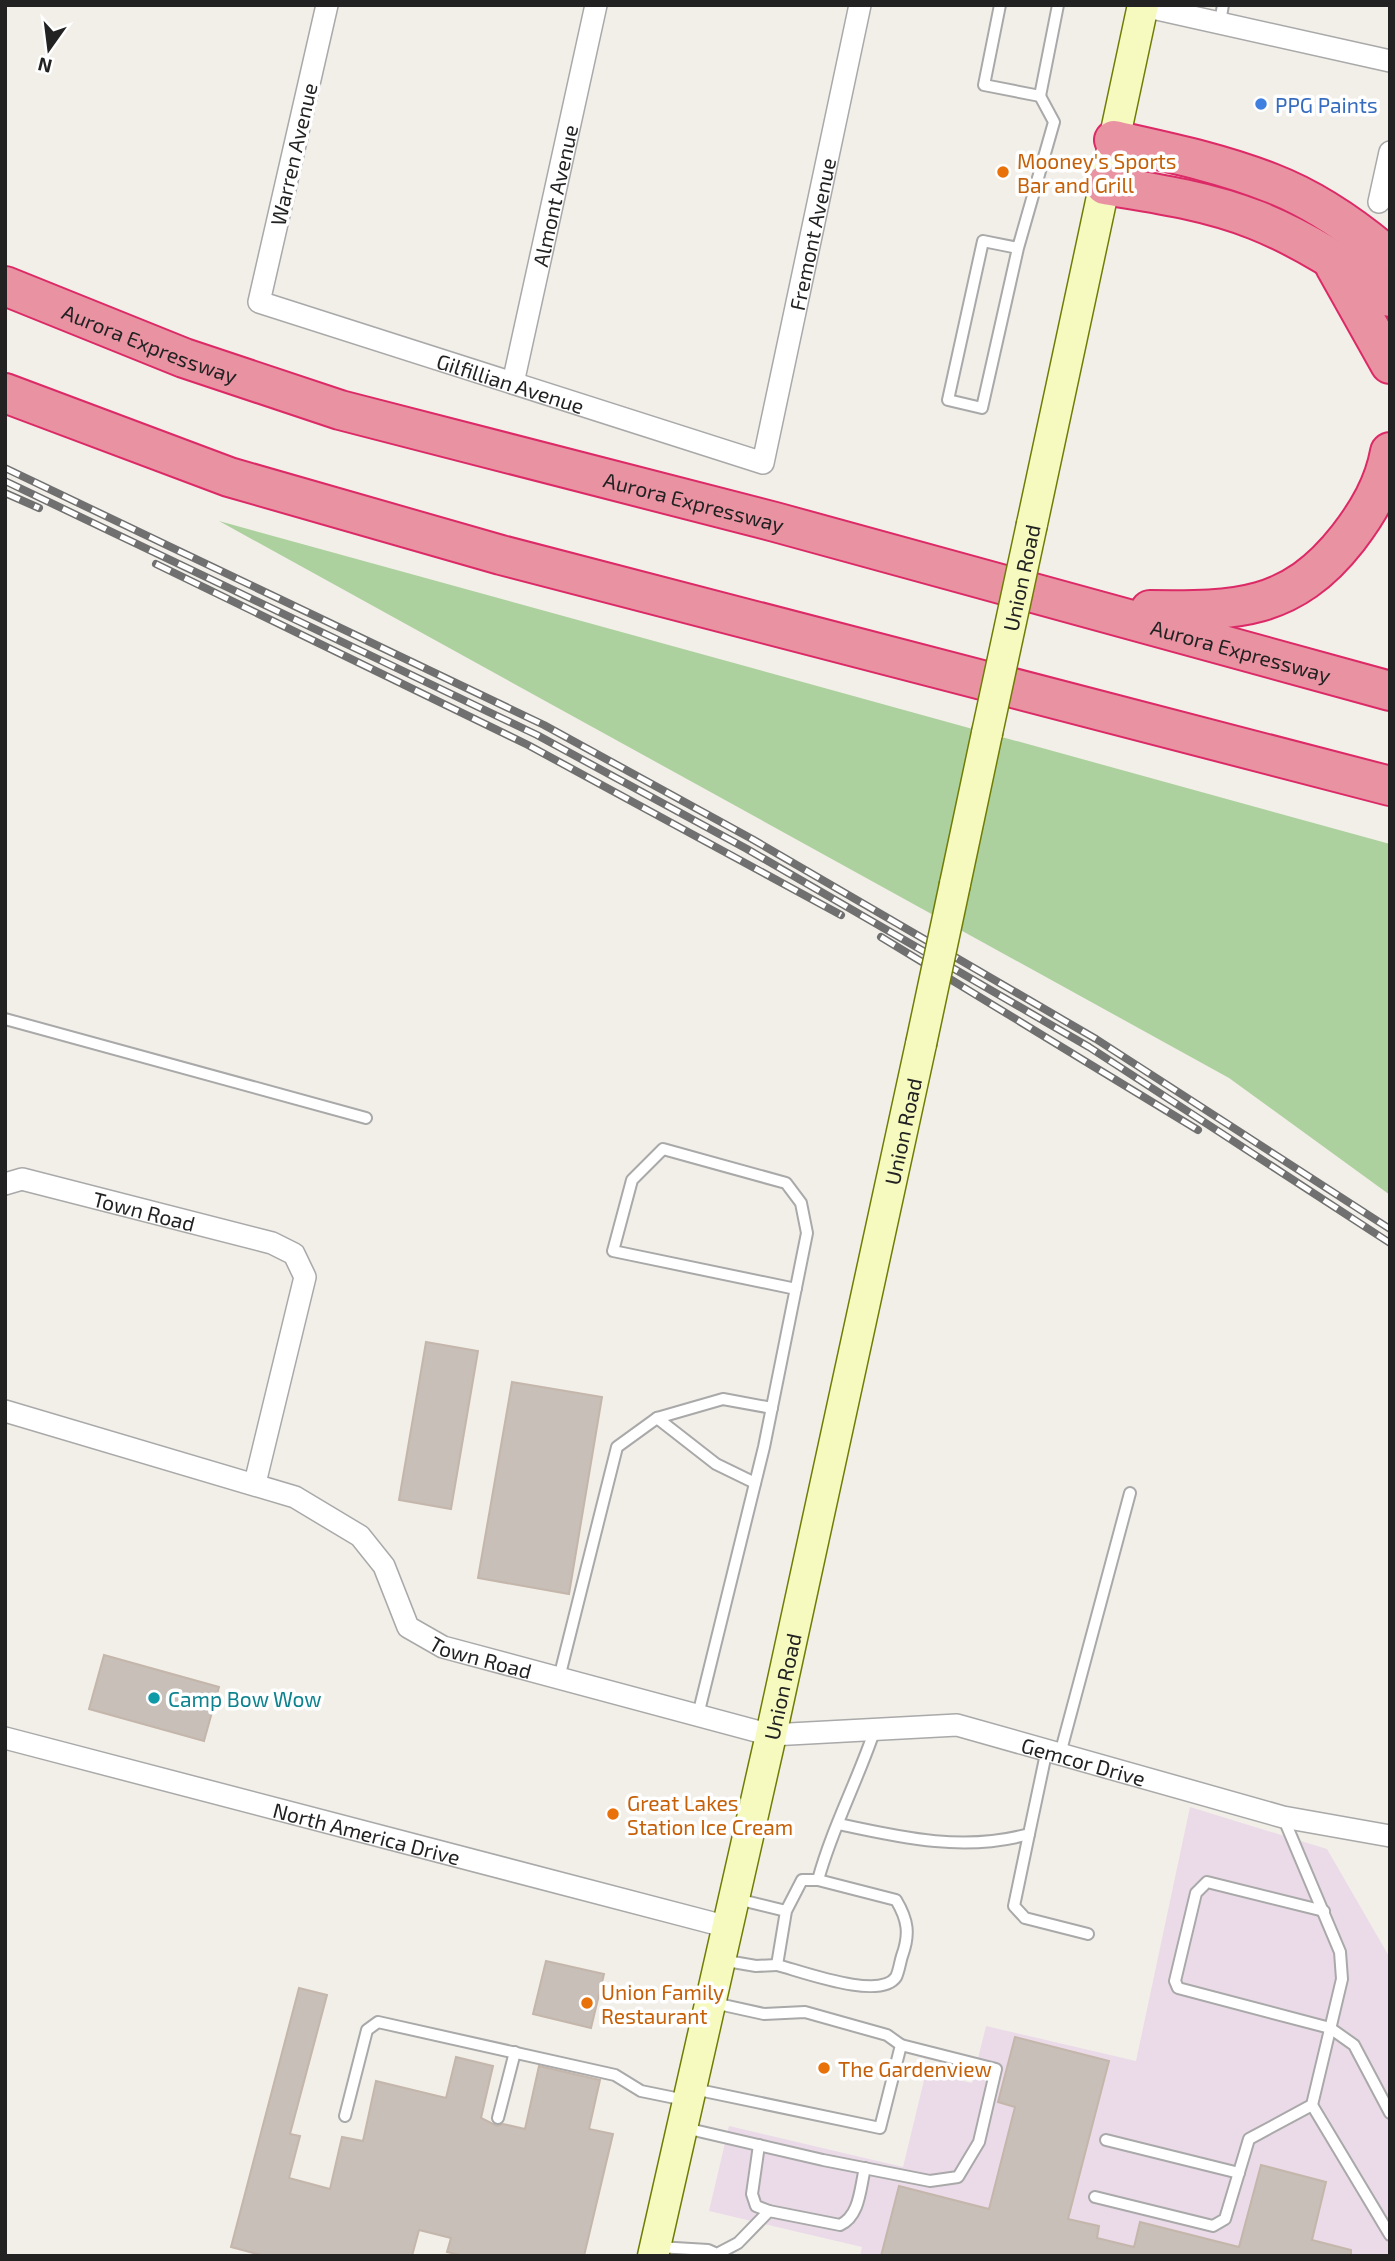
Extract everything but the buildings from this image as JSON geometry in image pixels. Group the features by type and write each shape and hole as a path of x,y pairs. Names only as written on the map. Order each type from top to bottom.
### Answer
{"highway":[{"path":"1114,140 1179,154 1273,183 1353,227 1390,258"},
{"path":"1105,185 1186,201 1254,219 1328,256 1390,297"},
{"path":"1328,256 1355,297 1390,364"},
{"name":"Aurora Expressway","path":"5,286 184,358 340,410 1100,610 1390,691"},
{"path":"5,393 229,477 501,555 1390,786"},
{"path":"1100,610 1202,611 1258,604 1300,587 1332,558 1371,509 1390,452"}],"main road":[{"name":"Union Road","path":"654,2252 771,1735 921,1044 1141,5"}],"street":[{"name":"Warren Avenue","path":"259,302 327,5"},
{"name":"Almont Avenue","path":"513,383 596,5"},
{"name":"Fremont Avenue","path":"763,463 860,5"},
{"path":"1141,5 1222,14 1390,61"},
{"path":"1379,202 1390,152"},
{"name":"Gilfillian Avenue","path":"259,302 763,463"},
{"name":"Town Road","path":"5,1184 22,1179 272,1242 293,1254 305,1277 255,1483"},
{"name":"Town Road","path":"5,1412 255,1483 295,1497 360,1536 384,1566 408,1627 443,1647 771,1735"},
{"name":"Gemcor Drive","path":"771,1735 957,1725 1283,1817 1390,1836"},
{"name":"North America Drive","path":"5,1738 731,1913"}],"lane":[{"path":"1000,5 984,85 1040,96"},
{"path":"1018,248 983,241 948,400 982,408 1018,248 1054,122 1040,96 1058,5"},
{"path":"5,1019 366,1118"},
{"path":"698,1715 772,1408 796,1289 807,1233 801,1203 786,1183 663,1149 632,1180 613,1251 796,1289"},
{"path":"559,1678 617,1447 657,1418 723,1399 772,1408"},
{"path":"657,1418 716,1464 755,1483"},
{"path":"1088,1934 1024,1918 1014,1906 1029,1834 1130,1493"},
{"path":"818,1880 827,1848 839,1824 874,1729"},
{"path":"1283,1817 1340,1952 1342,1979 1312,2105 1390,2235"},
{"path":"839,1824 917,1841 1000,1842 1029,1834"},
{"path":"720,1960 756,1966 777,1965 866,1988 884,1986 895,1978 909,1937 905,1915 896,1900 818,1880 802,1880 786,1911 777,1965"},
{"path":"1324,1911 1207,1882 1196,1892 1175,1981 1178,1988 1330,2028 1354,2045 1390,2113"},
{"path":"731,1913 786,1911"},
{"path":"687,2105 759,2145 930,2181 958,2177 979,2142 996,2068 901,2045 887,2035 805,2012 764,2014 711,2002"},
{"path":"345,2116 367,2030 378,2022 615,2074 641,2091 687,2105 880,2127 901,2045"},
{"path":"498,2119 515,2052"},
{"path":"1095,2197 1213,2226 1225,2219 1249,2139 1312,2105"},
{"path":"1106,2140 1239,2173"},
{"path":"759,2145 752,2194 756,2206 769,2211 840,2225 848,2221 855,2211 865,2168"},
{"path":"654,2252 708,2250 717,2255 738,2244 769,2211"}],"shaded area":[{"path":"1190,1807 1327,1849 1390,1958 1390,2256 860,2256 862,2247 709,2211 729,2126 903,2167 926,2072 972,2083 986,2026 1136,2061"}],"green space":[{"path":"219,521 1390,844 1390,1195 1229,1078"}],"railway":[{"path":"5,468 544,725 752,839 1096,1039 1390,1229"},
{"path":"5,481 537,735 747,849 1089,1047 1390,1243"},
{"path":"5,493 39,508"},
{"path":"156,564 528,745 841,915"},
{"path":"881,937 1198,1130"}],"place":[{"name":"PPG Paints","path":"1261,104"},
{"name":"Mooney's Sports Bar and Grill","path":"1003,172"},
{"name":"Camp Bow Wow","path":"154,1698"},
{"name":"Great Lakes Station Ice Cream","path":"613,1814"},
{"name":"Union Family Restaurant","path":"587,2003"},
{"name":"The Gardenview","path":"824,2068"}]}
